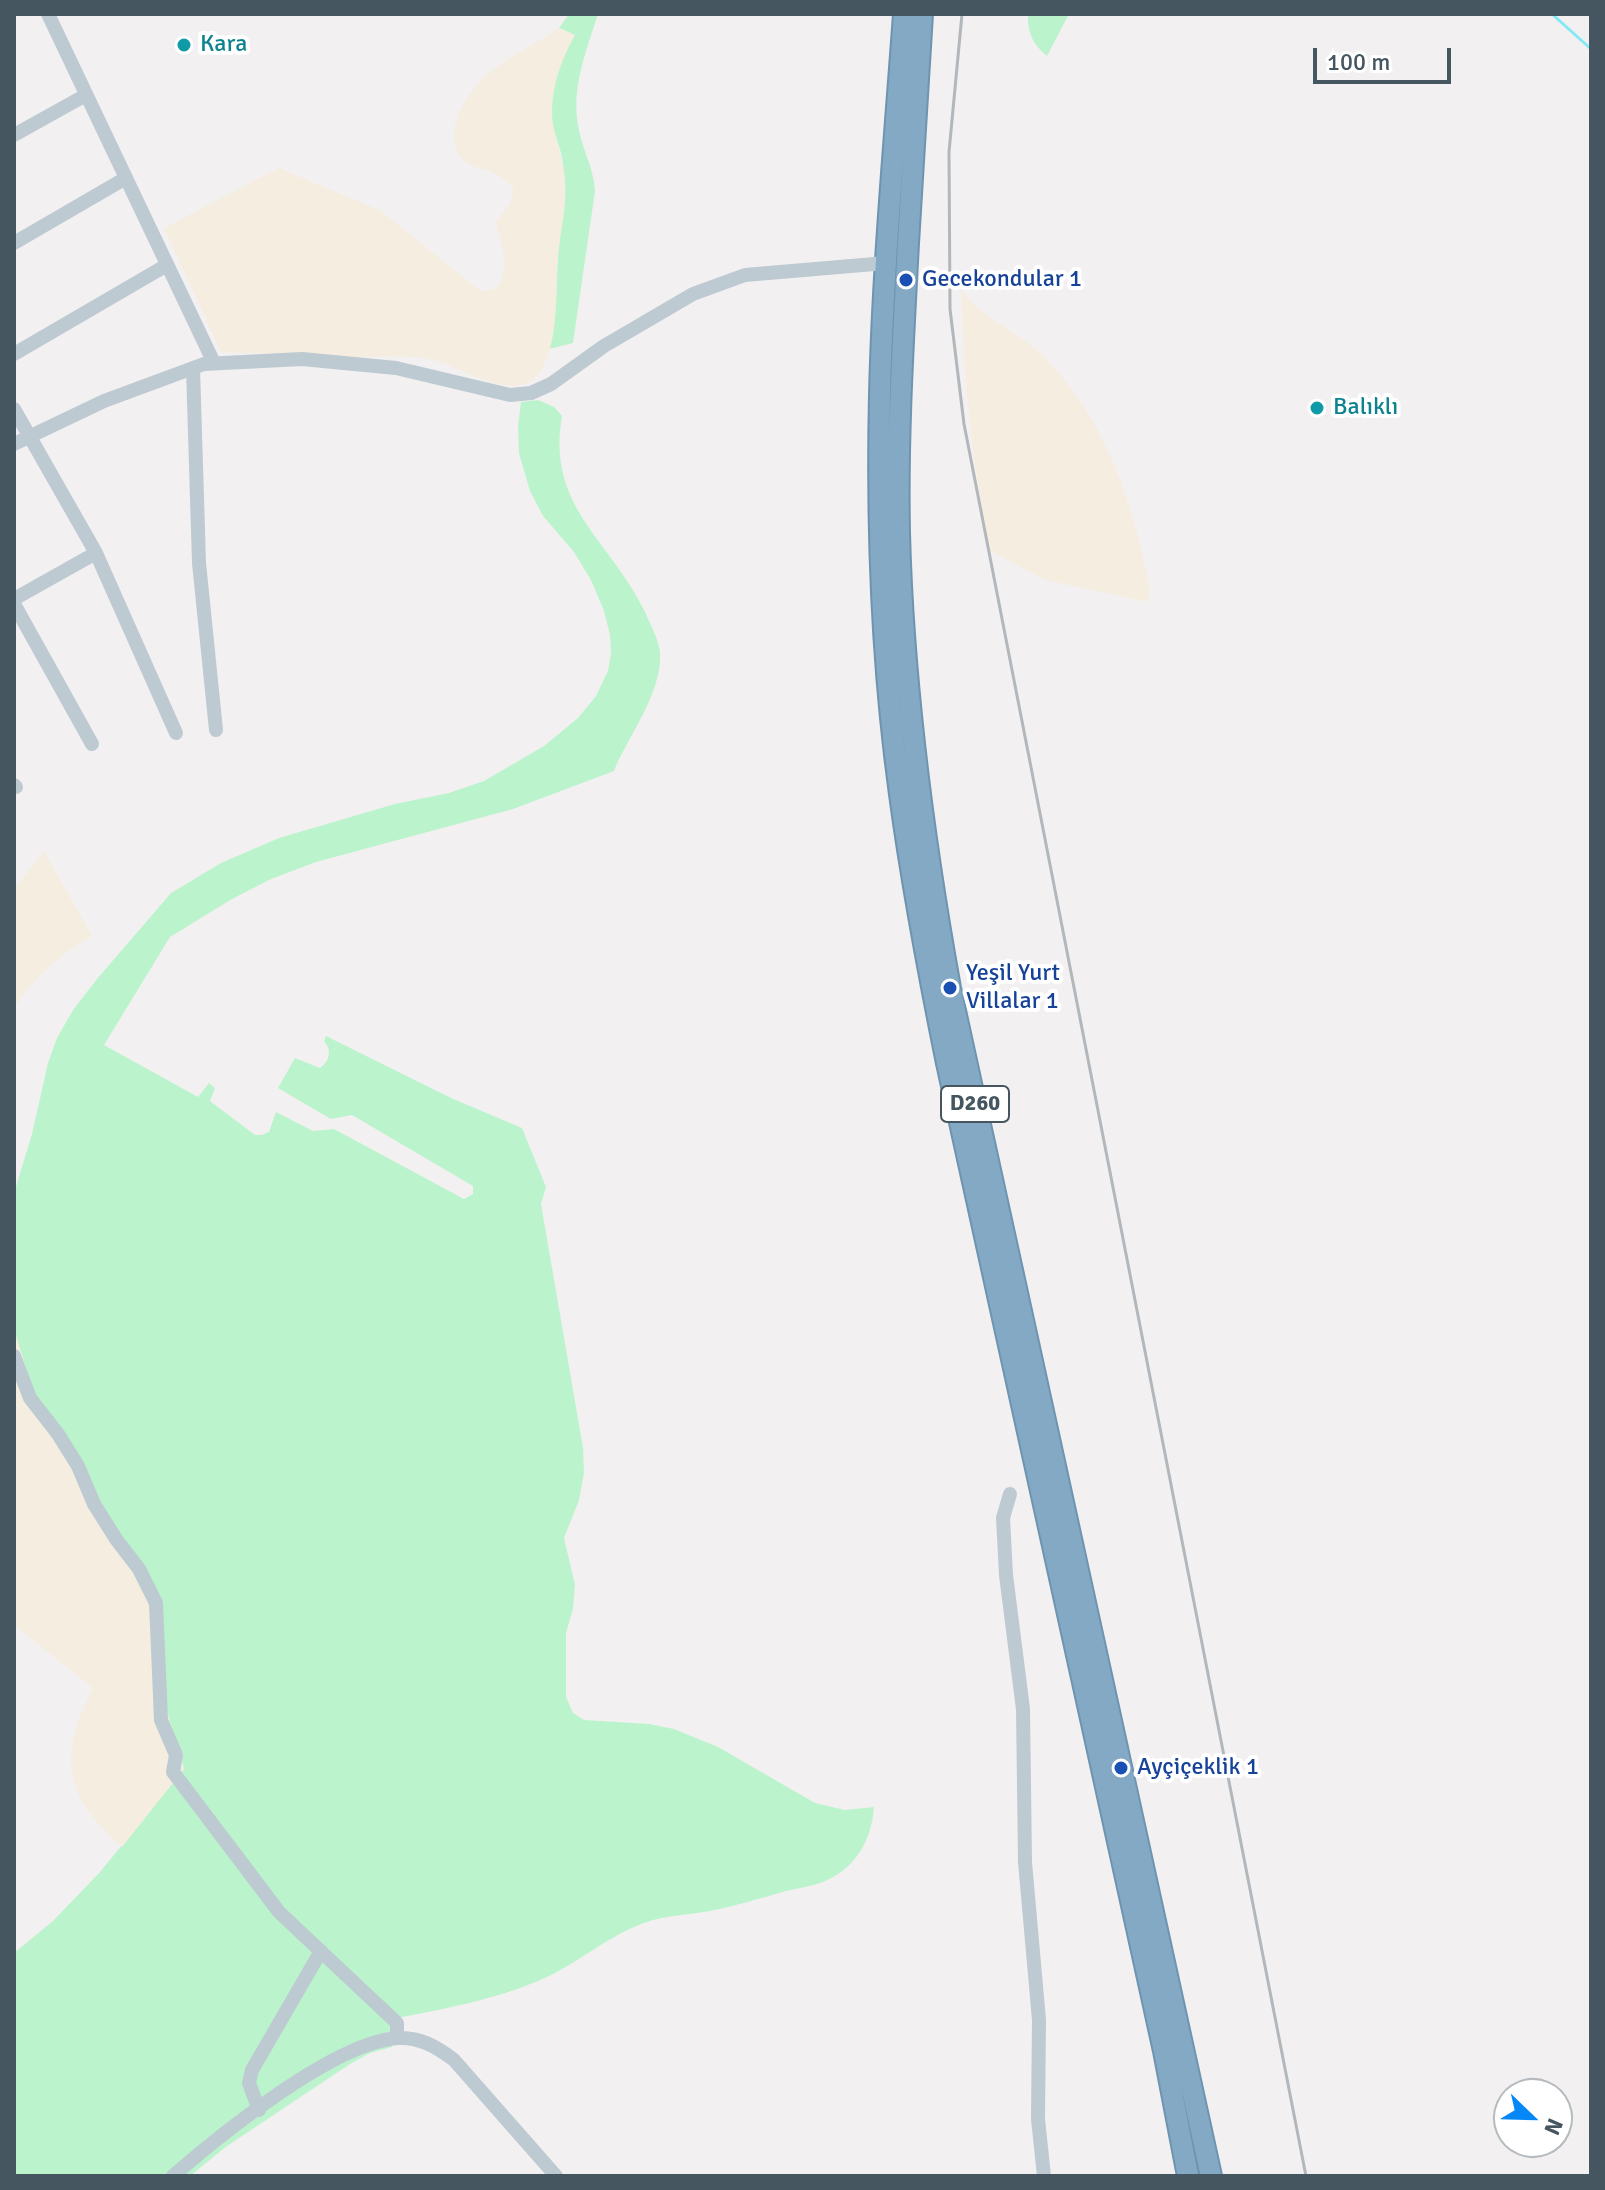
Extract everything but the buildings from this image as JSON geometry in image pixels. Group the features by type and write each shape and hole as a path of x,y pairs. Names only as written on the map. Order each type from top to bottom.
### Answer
{"highway":[{"name":"D260","path":"904,14 880,396 881,529 887,652 899,790 947,1063 1126,1872 1188,2176"},
{"name":"D260","path":"922,14 898,392 899,533 904,638 932,891 950,988 1211,2176"}],"street":[{"path":"48,14 214,363"},
{"path":"14,135 86,95"},
{"path":"14,243 126,178"},
{"path":"14,444 104,401 214,363 302,359 396,368 510,395 531,393 551,384 604,346 693,294 745,275 886,263"},
{"path":"14,354 167,265"},
{"path":"193,368 199,563 216,730"},
{"path":"14,409 96,553 176,733"},
{"path":"92,744 14,602 96,553"},
{"path":"14,1356 30,1398 78,1466 94,1504 139,1569 156,1603 161,1720 176,1755 173,1772 279,1912 397,2023 397,2038"},
{"path":"1010,1494 1003,1518 1006,1575 1023,1709 1025,1862 1039,2020 1038,2119 1044,2176"},
{"path":"259,2110 249,2083 252,2070 321,1951"},
{"path":"173,2176 212,2142 322,2066 369,2045 397,2038 436,2046 454,2060 556,2176"}],"green space":[{"path":"569,14 598,14 584,57 576,100 579,130 595,191 573,343 549,349 555,314 564,188 551,101 560,66 574,35 559,28"},
{"path":"1028,14 1069,14 1047,56 1032,38"},
{"path":"538,400 554,407 562,416 560,448 563,475 572,499 584,521 631,586 659,647 656,683 614,771 513,809 316,862 271,879 232,899 170,937 104,1045 198,1097 209,1083 215,1088 210,1101 255,1135 269,1132 276,1112 313,1131 334,1129 464,1199 473,1194 473,1186 352,1115 331,1119 278,1088 295,1058 320,1068 329,1055 324,1041 326,1036 451,1098 522,1128 546,1187 541,1204 583,1448 584,1473 579,1500 564,1538 575,1585 573,1609 566,1633 566,1697 573,1713 584,1720 649,1724 674,1729 718,1747 815,1803 845,1810 874,1807 871,1827 853,1861 826,1881 720,1909 652,1920 619,1934 561,1970 530,1984 472,2002 392,2019 392,2047 370,2053 350,2064 227,2146 190,2176 14,2176 14,1953 53,1921 100,1872 184,1769 125,1542 40,1406 26,1375 14,1329 14,1193 32,1134 48,1063 57,1038 73,1010 171,893 221,863 279,838 484,781 544,746 578,718 596,696 608,671 611,653 604,611 591,580 574,552 543,516 530,491 519,453 521,402"}],"sand":[{"path":"559,28 575,35 559,71 552,109 564,172 565,199 554,328 544,365 535,378 521,385 498,384 439,362 412,357 221,352 164,228 279,168 381,211 479,290 498,286 504,267 495,223 510,204 514,190 500,176 462,159 456,149 455,126 470,93 485,76"},
{"path":"961,288 978,308 1040,353 1063,377 1082,404 1099,433 1125,494 1150,590 1148,602 1045,580 990,551 970,420"},
{"path":"44,851 92,936 49,967 14,1007 14,890"},
{"path":"14,1329 33,1391 90,1488 148,1575 167,1712 184,1769 122,1847 88,1810 72,1774 74,1735 93,1688 14,1625"}],"waterway":[{"path":"1552,14 1591,49"}],"railway":[{"path":"962,14 949,152 950,309 964,424 1306,2176"}],"place":[{"name":"Kara","path":"184,45"},
{"name":"Gecekondular 1","path":"906,280"},
{"name":"Balıklı","path":"1317,408"},
{"name":"Yeşil Yurt Villalar 1","path":"950,988"},
{"name":"Ayçiçeklik 1","path":"1121,1768"}]}
